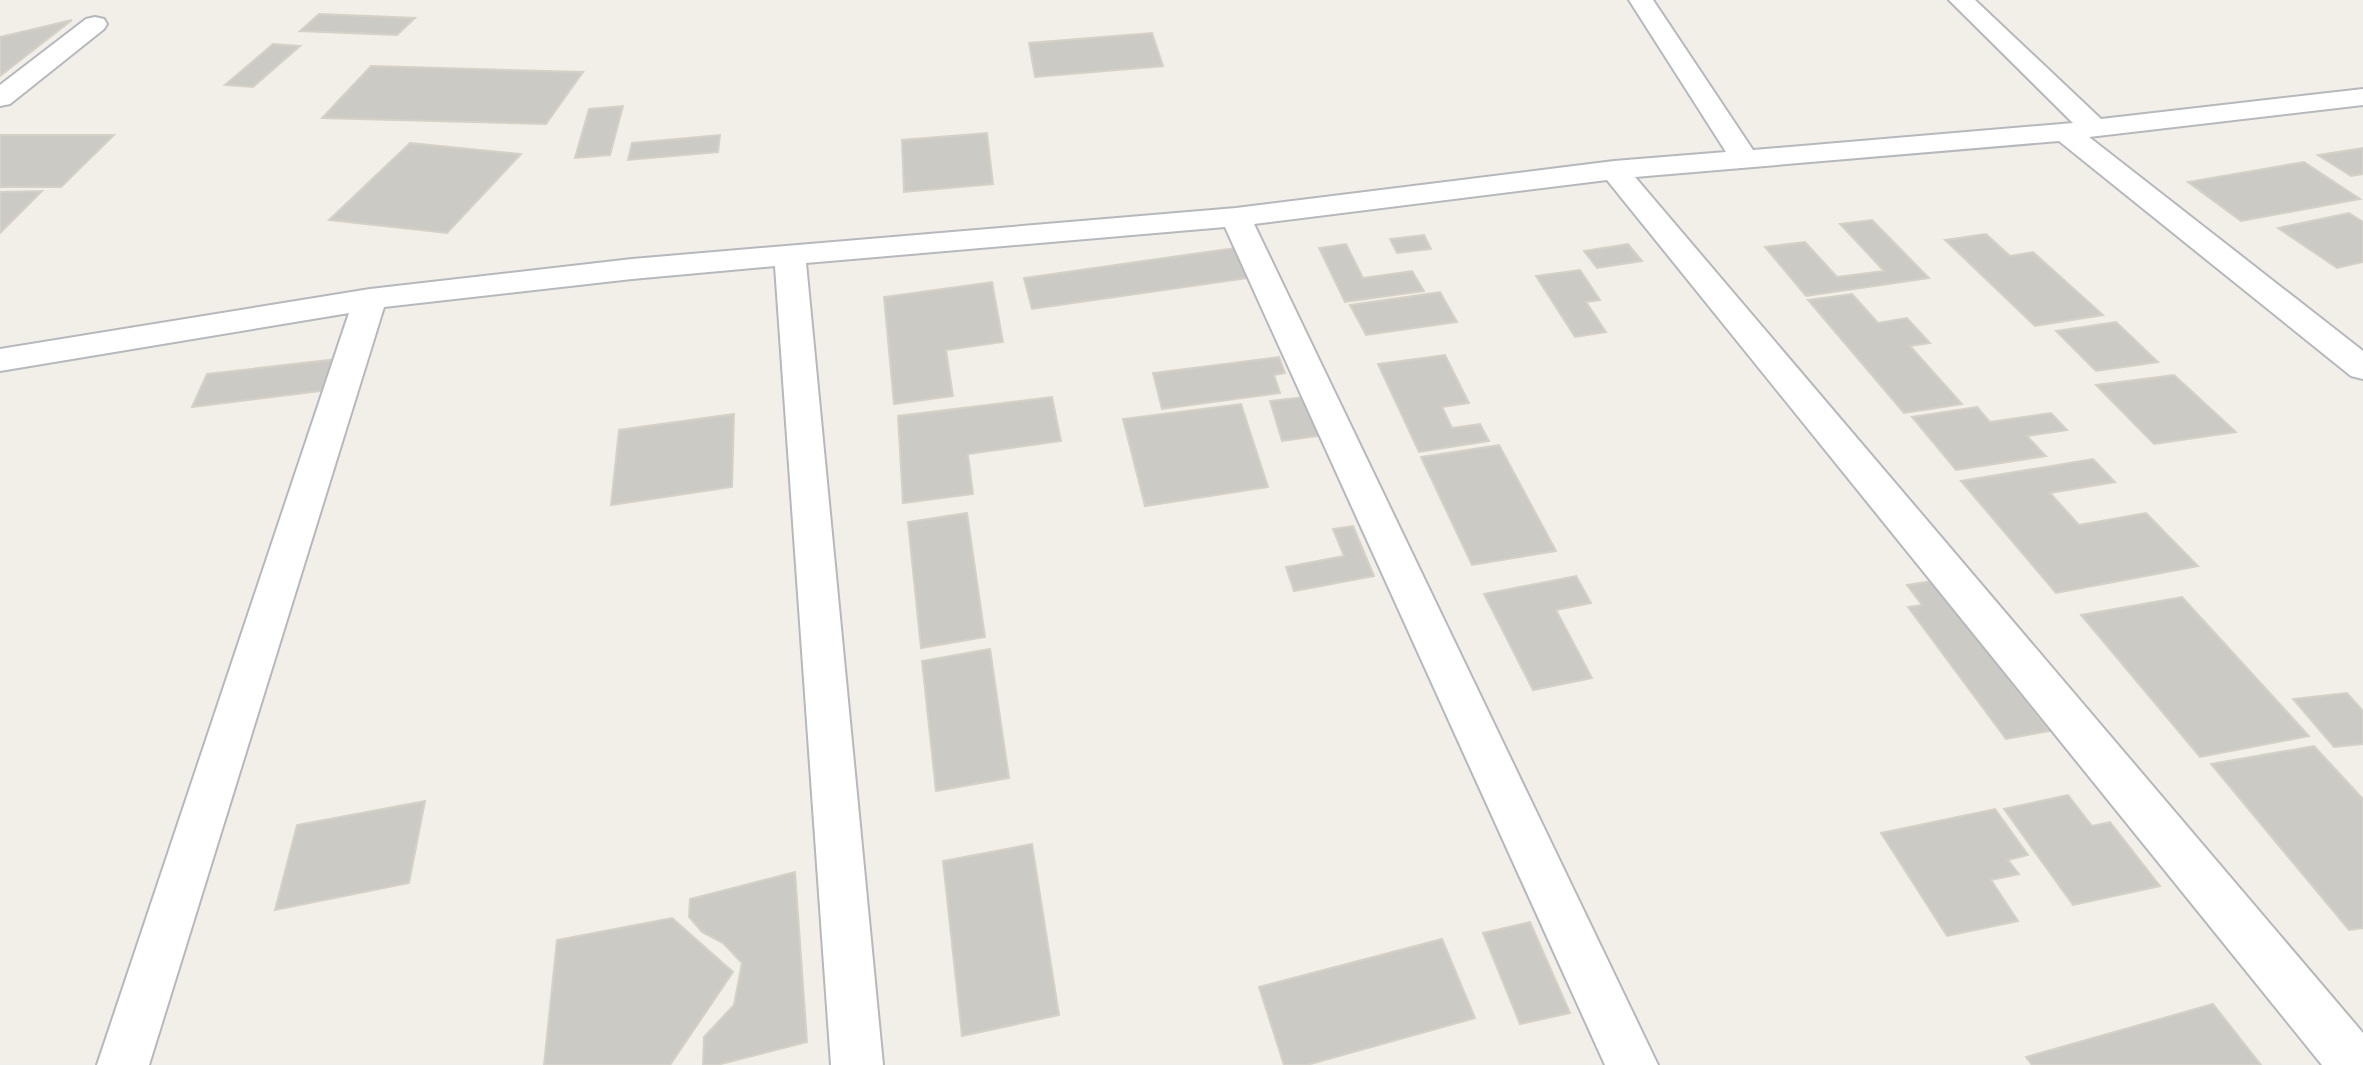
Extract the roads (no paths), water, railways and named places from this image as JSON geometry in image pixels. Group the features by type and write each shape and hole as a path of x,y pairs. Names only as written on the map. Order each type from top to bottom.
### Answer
{"street":[{"path":"1641,0 1745,159"},
{"path":"1961,0 2080,130 2363,368"},
{"path":"0,99 95,24"},
{"path":"0,360 370,299 790,254 1236,217 1614,170 2080,130 2363,97"},
{"path":"1614,170 2356,1065"},
{"path":"1236,217 1632,1065"},
{"path":"790,254 857,1065"},
{"path":"123,1065 370,299"}]}
